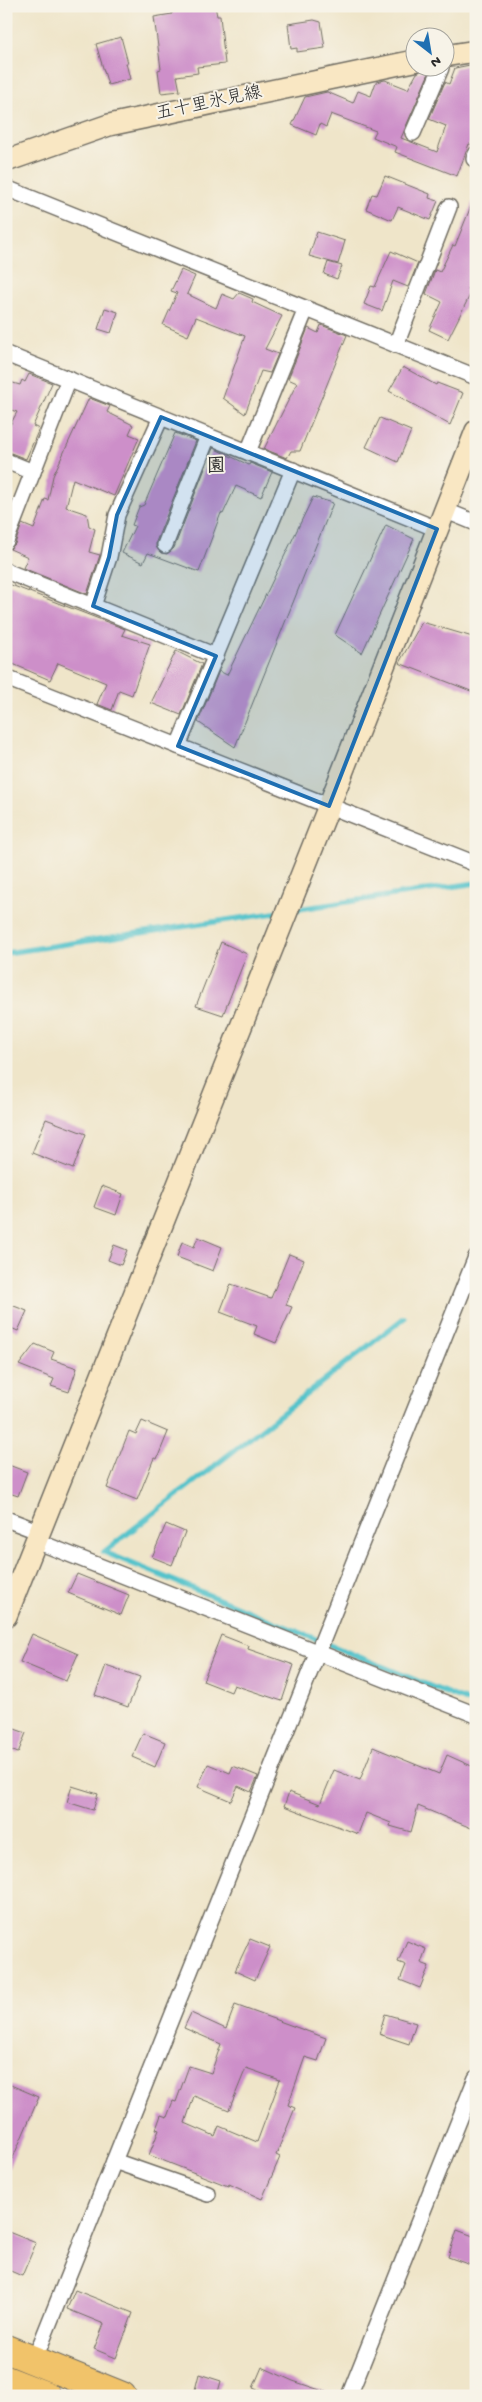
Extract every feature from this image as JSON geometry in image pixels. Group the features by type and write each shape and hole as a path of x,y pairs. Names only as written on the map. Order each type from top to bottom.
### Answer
{"highway":[{"path":"6,2350 122,2396"}],"street":[{"path":"454,57 476,51"},
{"name":"五十里氷見線","path":"6,160 109,125 404,63"},
{"path":"413,133 436,78"},
{"path":"6,188 476,377"},
{"path":"396,345 449,207"},
{"path":"248,452 306,309"},
{"path":"6,354 293,470 440,519 476,523"},
{"path":"6,541 69,379"},
{"path":"93,606 109,557 117,515 162,417"},
{"path":"6,1616 329,806 476,430"},
{"path":"165,546 208,436"},
{"path":"6,461 33,472"},
{"path":"178,746 293,470"},
{"path":"6,571 216,656"},
{"path":"6,678 476,864"},
{"path":"34,2361 476,1258"},
{"path":"6,1519 38,1537 476,1715"},
{"path":"348,2396 476,2078"},
{"path":"114,2161 208,2194"}],"highlighted area":[{"path":"161,417 437,529 329,806 178,746 216,656 93,606 109,557 117,515"}],"building":[{"path":"171,6 215,6 217,16 220,16 225,64 197,67 198,73 177,76 180,91 161,93 158,70 161,69 154,17 172,14"},
{"path":"314,20 321,22 325,48 297,52 297,48 291,49 288,24"},
{"path":"121,37 130,79 108,85 96,44"},
{"path":"470,65 476,67 476,145 469,144 457,176 395,152 397,147 373,137 376,131 331,114 326,127 320,124 316,135 292,125 305,97 327,92 353,103 358,91 371,96 376,82 385,80 408,89 414,78 427,78 401,138 437,152 446,126 429,119 445,82 449,84 451,78 454,78 455,68"},
{"path":"385,176 430,194 429,198 438,201 430,220 398,207 392,220 366,209 372,194 377,195"},
{"path":"475,196 476,273 468,289 472,291 448,339 429,330 442,302 426,294 435,270 440,272 453,245 455,246"},
{"path":"317,232 345,241 338,264 309,256"},
{"path":"391,251 418,263 408,287 393,281 382,311 364,304 371,286 375,287"},
{"path":"328,262 342,266 337,279 324,274"},
{"path":"181,270 195,276 187,294 216,308 222,294 234,299 239,293 253,299 252,302 282,316 265,349 278,354 270,373 261,371 245,414 223,398 245,336 196,317 188,336 163,325 177,293 171,291"},
{"path":"105,308 118,312 111,333 98,329"},
{"path":"321,325 347,335 300,451 291,451 287,458 264,449 297,383 288,379 308,328 318,333"},
{"path":"403,367 436,385 437,383 463,393 450,425 389,391"},
{"path":"29,374 52,383 33,426 39,429 26,459 6,451 6,433 17,412 6,408 6,381 20,385 22,380 25,382"},
{"path":"89,398 110,406 107,412 133,425 129,434 139,438 114,496 73,479 66,507 87,514 89,526 95,529 89,552 100,555 87,594 23,568 28,557 10,549 15,544 22,524 34,529 45,499 48,500 53,476"},
{"path":"380,418 411,431 398,462 366,447"},
{"path":"175,433 196,441 156,542 156,547 161,553 167,554 174,548 213,448 249,465 250,463 272,472 261,497 236,486 223,514 221,513 199,572 148,553 143,563 122,553 135,526 132,525 139,507 144,505"},
{"path":"313,497 333,503 235,747 198,722 219,671 227,675"},
{"path":"386,525 414,539 362,653 335,635"},
{"path":"6,583 125,629 122,635 150,644 132,695 119,690 112,710 97,704 106,683 58,663 50,680 6,661"},
{"path":"422,622 476,638 476,693 399,663"},
{"path":"176,651 202,664 181,715 151,703"},
{"path":"221,942 247,954 223,1015 196,1006"},
{"path":"46,1119 86,1134 73,1169 32,1153"},
{"path":"102,1186 123,1194 116,1215 94,1207"},
{"path":"198,1237 222,1247 213,1271 177,1257 182,1242 194,1247"},
{"path":"114,1245 127,1250 121,1265 108,1260"},
{"path":"289,1254 304,1260 286,1305 292,1307 276,1343 254,1334 257,1326 220,1312 231,1284 271,1298"},
{"path":"6,1303 27,1311 18,1331 6,1326"},
{"path":"35,1344 54,1352 51,1359 77,1368 69,1392 51,1386 54,1379 19,1365"},
{"path":"142,1421 168,1432 157,1459 154,1458 137,1500 107,1488 129,1431 136,1434"},
{"path":"6,1464 27,1472 18,1496 6,1492"},
{"path":"166,1524 185,1532 172,1565 152,1557"},
{"path":"77,1574 129,1595 121,1615 68,1593"},
{"path":"32,1634 78,1654 66,1681 20,1662"},
{"path":"221,1635 249,1646 248,1649 294,1665 282,1701 234,1685 231,1692 203,1681"},
{"path":"106,1665 140,1677 128,1707 95,1695"},
{"path":"6,1726 26,1733 18,1753 6,1748"},
{"path":"143,1733 165,1742 155,1767 132,1757"},
{"path":"373,1747 439,1774 447,1755 476,1768 476,1830 418,1806 411,1832 390,1826 391,1823 366,1813 358,1834 284,1806 289,1792 320,1804 334,1770 360,1780"},
{"path":"208,1764 230,1773 233,1766 258,1776 251,1792 238,1786 231,1801 198,1787"},
{"path":"72,1786 98,1794 93,1810 67,1802"},
{"path":"250,1939 270,1947 255,1980 235,1971"},
{"path":"407,1941 426,1949 421,1963 429,1966 420,1988 400,1980 406,1965 398,1962"},
{"path":"235,2005 326,2038 318,2061 305,2057 288,2105 295,2108 276,2155 280,2157 262,2199 229,2184 228,2186 149,2155 159,2130 156,2129 161,2115 167,2117 173,2101 176,2102 189,2066 211,2073 221,2044 184,2028 191,2013 226,2029","holes":["246,2068 280,2080 257,2142 219,2126 215,2136 185,2123 194,2096 229,2110"]},
{"path":"385,2014 416,2023 409,2044 379,2034"},
{"path":"6,2083 39,2097 6,2174"},
{"path":"457,2230 476,2237 476,2267 448,2257"},
{"path":"6,2231 36,2243 22,2276 6,2269"},
{"path":"75,2290 133,2313 116,2358 94,2349 104,2324 67,2309"},
{"path":"262,2367 293,2381 329,2393 328,2396 271,2396 253,2388"},
{"path":"199,2374 221,2381 217,2396 195,2390"}],"waterway":[{"path":"292,910 476,883"},
{"path":"6,953 281,912"},
{"path":"404,1318 104,1552 476,1705"}],"district":[{"name":"園","path":"216,467"}]}
